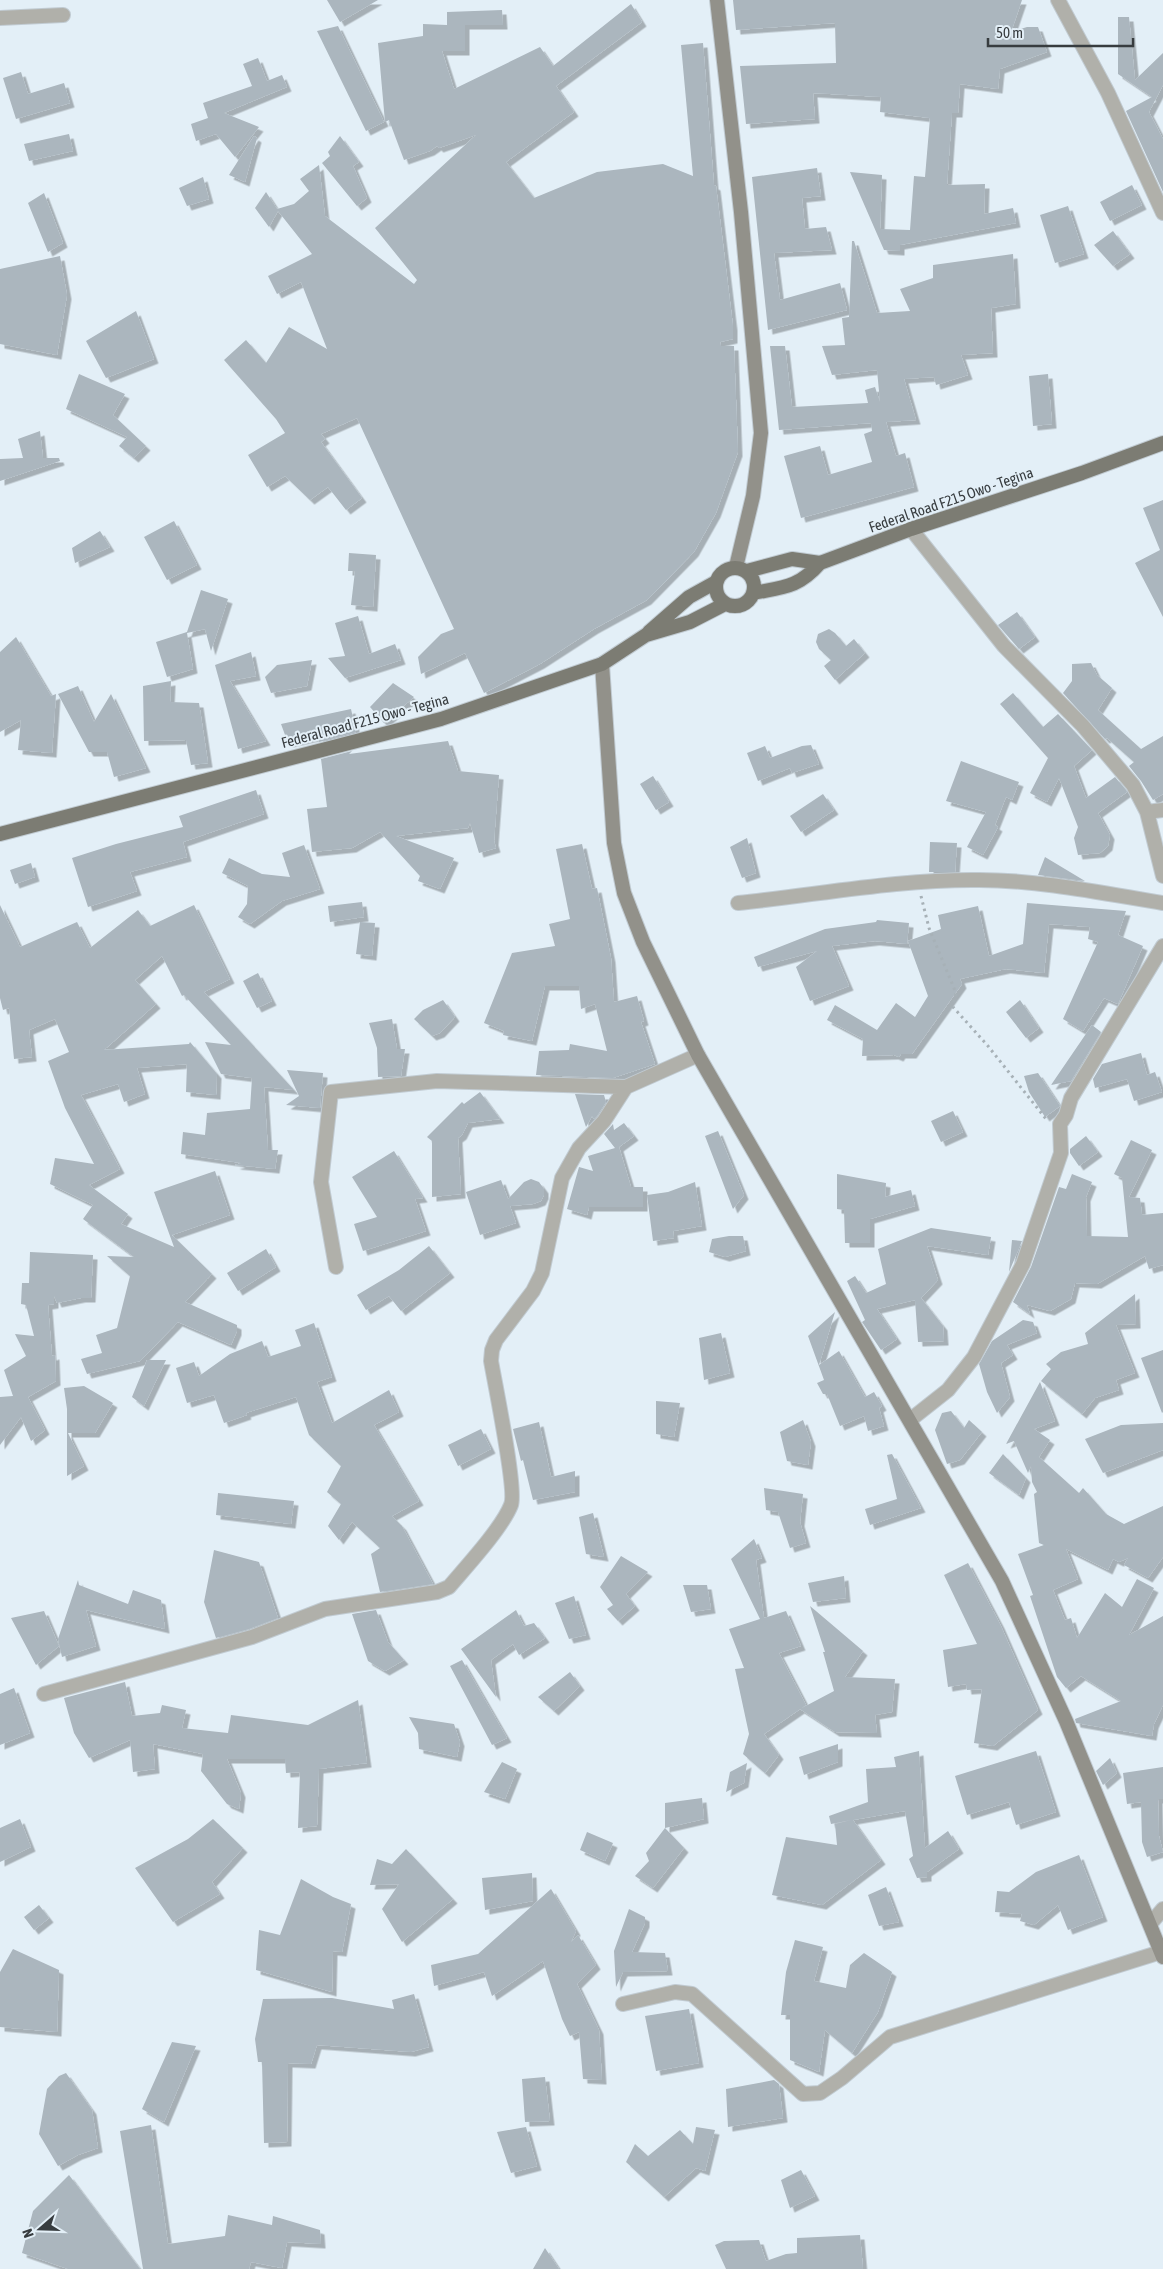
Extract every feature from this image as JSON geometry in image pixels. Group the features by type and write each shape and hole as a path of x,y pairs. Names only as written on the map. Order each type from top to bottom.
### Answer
{"main road":[{"path":"717,0 761,433 742,569 754,579 753,593 796,584 809,576 820,563"},
{"name":"Federal Road F215 Owo - Tegina","path":"0,834 442,719 602,664 646,635 689,597 716,582 720,574 727,569 742,569 792,559 820,563 911,529 1082,473 1163,442"},
{"path":"716,582 717,595 725,604"},
{"name":"Federal Road F215 Owo - Tegina","path":"646,635 690,622 725,604 736,606 747,602 753,593"},
{"path":"602,664 614,843 624,893 642,942 698,1055 1002,1581 1066,1721 1162,1954"}],"street":[{"path":"1058,0 1108,93 1163,213"},
{"path":"0,18 62,14"},
{"path":"911,529 1004,646 1083,726 1133,785 1147,812 1163,876"},
{"path":"1147,812 1163,810"},
{"path":"738,903 918,883 979,880 1037,884 1163,903"},
{"path":"910,1420 948,1390 974,1357 998,1315 1023,1264 1061,1154 1060,1124 1066,1115 1071,1098 1163,946"},
{"path":"336,1267 321,1182 332,1092 437,1082 626,1087 698,1055"},
{"path":"44,1694 252,1637 325,1609 437,1592 449,1586 502,1522 512,1503 510,1472 491,1362 492,1350 496,1340 533,1291 542,1273 562,1178 579,1148 604,1121 626,1087"},
{"path":"1150,1923 1163,1909"},
{"path":"623,2004 675,1992 692,1994 803,2094 820,2093 890,2038 1162,1954"}],"path":[{"path":"918,883 929,928 956,993 953,1007 988,1046 1047,1121 1060,1124"}],"building":[{"path":"327,0 378,0 340,22"},
{"path":"733,0 1022,0 1011,32 1027,27 1038,27 1047,52 1000,69 998,89 960,84 958,113 952,113 947,185 985,184 984,214 1013,208 1016,223 900,245 900,251 884,250 850,172 882,175 880,229 910,230 914,176 925,177 930,118 880,112 881,97 813,93 815,119 746,124 740,66 836,63 835,23 736,30"},
{"path":"631,4 642,22 556,86 574,112 506,162 534,198 597,172 663,164 693,176 681,45 703,43 714,185 716,186 733,326 733,339 720,342 721,346 734,346 738,452 716,513 694,552 647,600 594,629 540,664 484,693 465,653 421,674 418,657 441,634 454,629 357,418 321,434 325,439 321,442 362,498 346,510 328,487 310,500 285,476 267,487 248,455 285,433 276,419 224,360 246,340 266,363 289,327 327,349 301,282 277,294 268,276 312,254 278,211 269,227 255,208 266,192 277,209 294,204 309,191 300,179 319,165 325,216 414,284 417,280 375,228 476,135 439,148 437,146 430,151 404,160 389,120 385,122 378,43 423,36 423,24 447,25 447,12 502,10 503,25 465,25 465,51 442,51 454,89 540,47 553,66"},
{"path":"1118,17 1129,17 1135,80 1163,53 1163,85 1149,112 1163,139 1163,192 1126,111 1152,97 1118,74"},
{"path":"338,26 384,122 366,131 317,31"},
{"path":"258,58 267,81 282,75 287,87 224,113 259,127 235,157 216,134 196,141 191,124 208,118 203,103 252,86 243,64"},
{"path":"21,72 28,94 64,83 70,103 16,119 3,78"},
{"path":"69,134 73,151 29,161 24,144"},
{"path":"254,136 257,138 245,182 229,175"},
{"path":"340,136 359,162 353,166 367,198 357,206 322,163 330,156 328,152"},
{"path":"817,168 821,196 802,198 805,229 826,227 832,250 774,253 780,300 840,283 847,310 768,330 752,177"},
{"path":"203,177 209,199 187,206 179,188"},
{"path":"1132,185 1142,205 1110,221 1100,202"},
{"path":"44,193 63,243 48,252 28,203"},
{"path":"1068,206 1084,254 1055,263 1040,215"},
{"path":"1113,231 1130,254 1113,266 1094,245"},
{"path":"852,241 854,241 877,313 910,311 900,289 933,278 933,265 1013,254 1016,304 991,308 993,353 961,355 968,375 936,385 934,377 904,379 916,420 886,422 896,456 905,453 914,487 801,518 784,456 820,446 828,475 872,462 864,434 872,431 871,423 779,430 770,346 785,346 792,407 868,403 865,390 875,387 880,402 877,370 832,375 822,346 845,345 842,318 849,317"},
{"path":"60,256 67,295 57,355 0,344 0,269"},
{"path":"136,311 154,359 106,378 86,341"},
{"path":"79,374 125,394 113,415 146,446 134,458 119,446 127,437 66,409"},
{"path":"1048,374 1052,424 1033,426 1029,376"},
{"path":"40,431 43,458 59,458 60,461 0,481 0,459 23,458 18,439"},
{"path":"1163,500 1163,617 1135,563 1160,550 1143,508"},
{"path":"174,521 197,565 167,580 144,537"},
{"path":"100,531 110,547 75,563 72,548"},
{"path":"349,553 376,555 373,607 351,605 355,571 348,571"},
{"path":"201,590 228,599 211,651 205,629 187,633 193,669 167,677 156,642 187,632"},
{"path":"1017,612 1035,637 1019,649 998,625"},
{"path":"358,616 369,654 395,644 401,660 345,678 328,658 345,656 335,623"},
{"path":"829,629 846,646 854,639 865,653 835,680 824,666 831,660 819,649 816,642 818,634"},
{"path":"16,637 51,696 56,694 52,753 18,750 21,720 0,732 0,652"},
{"path":"251,652 256,676 230,681 266,741 238,749 215,665"},
{"path":"312,660 307,686 271,693 265,677 277,665"},
{"path":"1091,663 1097,675 1112,688 1098,710 1141,749 1163,736 1163,794 1153,800 1129,766 1134,762 1107,738 1105,739 1063,693 1072,681 1072,664"},
{"path":"171,681 170,702 199,703 208,763 191,765 186,740 144,741 143,686"},
{"path":"393,683 414,697 384,723 370,707"},
{"path":"78,686 94,722 111,694 146,768 114,777 107,752 89,752 58,694"},
{"path":"1013,693 1043,727 1058,714 1092,750 1074,766 1086,798 1115,777 1126,790 1127,792 1098,813 1110,835 1108,846 1100,853 1078,855 1074,838 1078,827 1059,778 1047,802 1030,793 1048,758 1000,704"},
{"path":"351,709 356,732 319,742 319,736 288,743 281,724"},
{"path":"448,741 458,771 499,775 494,841 496,848 479,853 470,823 468,828 396,836 454,858 440,889 418,881 420,876 380,832 352,848 312,852 307,809 327,807 321,759 352,751 349,754"},
{"path":"811,745 819,764 792,773 790,768 758,781 747,753 765,746 770,758 802,746"},
{"path":"961,761 1019,782 1012,800 1006,797 995,825 998,827 983,855 967,847 986,812 946,801"},
{"path":"653,776 669,802 656,810 640,784"},
{"path":"256,790 264,814 183,842 187,857 130,872 137,891 88,907 72,858 116,844 183,827 179,816"},
{"path":"823,794 834,810 801,832 790,816"},
{"path":"747,838 756,873 742,878 730,847"},
{"path":"930,842 957,843 955,872 929,872"},
{"path":"582,844 592,889 597,888 611,958 614,1002 637,996 644,1021 641,1022 655,1064 613,1078 536,1075 539,1051 569,1050 570,1044 607,1051 595,1004 581,1009 579,986 545,986 532,1041 503,1035 504,1031 484,1023 512,953 555,946 549,924 570,919 556,849"},
{"path":"304,845 320,889 282,901 250,924 238,917 247,904 248,886 222,873 229,858 262,874 290,877 282,853"},
{"path":"1045,857 1085,881 1038,875"},
{"path":"31,863 35,877 15,884 10,870"},
{"path":"362,902 364,917 330,922 328,906"},
{"path":"1027,903 1126,911 1118,935 1143,946 1118,1004 1104,998 1083,1031 1063,1019 1098,942 1088,939 1090,927 1049,924 1044,973 1006,969 960,979 962,984 912,1054 901,1054 899,1057 894,1055 862,1056 863,1039 827,1020 835,1005 877,1030 896,1003 915,1017 928,996 908,941 941,929 938,915 978,906 989,956 1023,944"},
{"path":"0,905 20,947 77,922 90,948 138,910 150,926 194,905 230,979 204,992 294,1090 264,1087 268,1150 278,1150 275,1169 235,1165 241,1163 181,1154 183,1132 205,1135 207,1113 250,1109 252,1078 221,1074 205,1042 231,1045 184,995 182,996 162,956 135,980 156,1004 104,1050 189,1044 190,1042 217,1074 216,1095 186,1092 187,1064 137,1068 145,1094 124,1102 118,1084 81,1095 120,1169 89,1185 128,1214 121,1224 174,1247 154,1192 215,1171 230,1215 172,1235 212,1274 185,1302 237,1325 237,1331 231,1345 178,1322 140,1361 87,1374 81,1359 102,1353 96,1335 117,1328 130,1276 107,1256 134,1257 83,1219 93,1205 50,1184 55,1158 94,1164 65,1108 48,1061 69,1052 55,1019 29,1030 32,1057 14,1059 9,1008 3,1010 0,998"},
{"path":"877,920 909,923 907,944 875,941 832,946 849,986 810,1001 796,967 817,951 758,967 754,957 825,929 876,922"},
{"path":"360,922 375,923 372,956 356,954"},
{"path":"258,973 272,1001 257,1008 243,981"},
{"path":"443,1000 455,1017 440,1033 432,1036 414,1019 423,1010"},
{"path":"1020,1000 1039,1028 1026,1038 1006,1012"},
{"path":"392,1019 397,1049 405,1049 401,1076 378,1077 377,1048 369,1023"},
{"path":"1092,1025 1101,1032 1071,1081 1051,1085"},
{"path":"1141,1053 1147,1075 1155,1072 1162,1092 1134,1101 1127,1079 1095,1088 1093,1079 1102,1064"},
{"path":"287,1070 323,1073 320,1108 286,1105 299,1096"},
{"path":"1038,1073 1060,1106 1045,1117 1029,1092 1024,1076"},
{"path":"480,1092 500,1119 468,1123 462,1135 458,1138 461,1194 432,1197 432,1141 427,1137 462,1102 464,1104"},
{"path":"575,1094 604,1095 606,1102 594,1119 592,1116 586,1127"},
{"path":"953,1111 963,1132 941,1142 931,1121"},
{"path":"624,1123 634,1136 619,1147 631,1187 643,1187 643,1207 589,1207 587,1215 567,1209 579,1167 593,1171 588,1156 615,1148 604,1134 613,1124 614,1130"},
{"path":"718,1131 744,1195 733,1209 705,1136"},
{"path":"1086,1136 1098,1152 1079,1166 1070,1153 1070,1149"},
{"path":"1131,1140 1152,1150 1129,1197 1140,1198 1142,1215 1163,1213 1163,1265 1149,1269 1145,1256 1097,1284 1075,1283 1071,1299 1050,1311 1027,1305 1030,1314 1013,1302 1031,1267 1059,1187 1066,1189 1072,1174 1092,1182 1086,1197 1087,1236 1128,1237 1122,1178 1114,1174"},
{"path":"394,1151 423,1198 415,1199 426,1231 363,1251 354,1224 377,1217 352,1177"},
{"path":"837,1174 886,1183 885,1197 911,1190 915,1206 870,1219 870,1243 845,1243 844,1210 837,1209"},
{"path":"531,1179 539,1182 544,1189 541,1201 533,1204 510,1206 516,1223 480,1235 466,1192 501,1180 508,1199 524,1182"},
{"path":"695,1182 702,1226 673,1231 674,1238 653,1241 647,1195 668,1192"},
{"path":"931,1228 991,1237 988,1255 927,1246 938,1280 921,1298 943,1326 944,1341 918,1342 915,1300 877,1309 897,1339 881,1350 862,1322 865,1320 847,1281 855,1276 866,1293 886,1284 878,1249"},
{"path":"743,1236 746,1251 725,1257 709,1252 712,1239"},
{"path":"1012,1240 1022,1241 1009,1272"},
{"path":"429,1246 450,1273 401,1311 389,1296 366,1310 357,1295 399,1270"},
{"path":"266,1249 276,1267 238,1291 227,1273"},
{"path":"30,1252 93,1255 91,1298 57,1303 54,1296 54,1304 48,1305 52,1356 55,1355 56,1381 28,1397 45,1430 31,1441 21,1417 0,1445 0,1397 13,1396 4,1370 26,1356 15,1334 34,1336 26,1305 21,1304 22,1283 29,1283"},
{"path":"1135,1294 1136,1324 1116,1325 1135,1373 1116,1380 1119,1390 1095,1398 1082,1414 1041,1381 1051,1369 1046,1364 1061,1352 1088,1344 1085,1333"},
{"path":"835,1312 819,1365 839,1351 865,1397 874,1392 882,1406 879,1408 884,1426 868,1431 864,1416 840,1426 827,1394 823,1394 817,1383 824,1380 808,1336"},
{"path":"1023,1320 1033,1322 1037,1333 1007,1345 1013,1355 1001,1363 1010,1397 997,1413 987,1392 979,1364 992,1341"},
{"path":"314,1323 332,1377 317,1382 332,1423 389,1390 399,1412 374,1425 419,1501 392,1516 402,1526 433,1584 380,1592 371,1554 380,1548 352,1522 339,1540 328,1526 341,1504 327,1492 341,1466 309,1435 296,1397 246,1413 247,1415 224,1423 214,1395 187,1403 176,1368 194,1362 199,1376 230,1354 262,1341 268,1357 301,1346 295,1330"},
{"path":"721,1333 730,1373 704,1380 699,1338"},
{"path":"1163,1350 1163,1412 1162,1413 1141,1358"},
{"path":"147,1360 166,1360 144,1406 132,1397"},
{"path":"1040,1382 1055,1421 1034,1429 1050,1440 1039,1457 1079,1493 1083,1488 1106,1514 1124,1524 1163,1506 1163,1557 1148,1578 1124,1565 1128,1558 1119,1562 1113,1559 1108,1570 1066,1549 1078,1579 1053,1590 1065,1620 1071,1618 1077,1638 1105,1593 1122,1607 1137,1579 1154,1588 1129,1635 1163,1616 1163,1705 1154,1724 1152,1736 1076,1723 1075,1719 1121,1701 1081,1676 1066,1688 1057,1677 1030,1596 1033,1595 1018,1554 1044,1545 1039,1543 1034,1494 1037,1492 1032,1482 1031,1466 1028,1473 1014,1441 1006,1444"},
{"path":"84,1386 113,1403 95,1433 68,1433 84,1466 67,1476 67,1409 64,1388"},
{"path":"656,1401 680,1403 674,1437 656,1434"},
{"path":"951,1411 964,1428 969,1420 982,1432 960,1460 947,1464 935,1430 942,1413"},
{"path":"803,1420 811,1442 808,1465 787,1461 780,1432"},
{"path":"539,1422 551,1477 575,1471 575,1492 533,1500 513,1429"},
{"path":"1163,1423 1163,1450 1103,1473 1085,1439 1121,1425"},
{"path":"481,1429 491,1449 458,1466 448,1445"},
{"path":"892,1454 921,1508 870,1525 865,1509 897,1499 887,1455"},
{"path":"1003,1454 1026,1478 1019,1495 989,1473"},
{"path":"764,1488 803,1494 800,1522 806,1543 790,1548 778,1512 766,1510"},
{"path":"218,1493 294,1501 291,1524 216,1515"},
{"path":"593,1513 604,1557 586,1554 579,1517"},
{"path":"754,1539 762,1558 756,1560 764,1618 786,1611 801,1646 779,1653 806,1705 764,1734 779,1755 765,1773 743,1754 749,1734 735,1669 744,1668 729,1629 760,1619 731,1559"},
{"path":"214,1550 259,1562 278,1618 249,1629 216,1638 204,1602"},
{"path":"621,1556 648,1572 626,1594 635,1606 618,1621 607,1609 613,1605 600,1587"},
{"path":"968,1563 1000,1624 1038,1710 993,1746 974,1743 982,1689 967,1690 966,1684 948,1687 943,1650 977,1644 944,1575"},
{"path":"844,1576 846,1598 813,1602 808,1583"},
{"path":"78,1580 79,1585 128,1604 133,1590 161,1600 165,1629 86,1610 96,1646 62,1657 58,1639"},
{"path":"683,1585 707,1585 711,1609 691,1612"},
{"path":"574,1596 586,1635 569,1639 555,1603"},
{"path":"810,1606 863,1651 845,1677 895,1679 892,1712 875,1715 877,1733 835,1732 800,1709 834,1691 823,1652 825,1652"},
{"path":"376,1610 388,1642 404,1660 385,1671 368,1661 352,1614"},
{"path":"516,1610 524,1626 534,1623 545,1638 519,1655 513,1644 491,1660 496,1697 461,1649"},
{"path":"44,1611 59,1646 36,1665 11,1618"},
{"path":"462,1660 507,1738 492,1745 450,1666"},
{"path":"570,1672 580,1686 554,1711 538,1697"},
{"path":"125,1682 132,1716 160,1713 162,1705 186,1710 182,1728 228,1733 231,1715 308,1725 358,1700 367,1763 319,1769 317,1826 298,1828 300,1772 286,1773 285,1759 227,1759 241,1793 239,1809 227,1804 201,1771 203,1754 153,1744 155,1769 133,1772 130,1740 89,1758 74,1733 64,1698"},
{"path":"14,1688 30,1733 0,1745 0,1694"},
{"path":"409,1717 454,1724 460,1742 457,1757 419,1749 418,1733"},
{"path":"838,1744 838,1762 804,1775 799,1757"},
{"path":"919,1751 925,1848 948,1831 959,1849 927,1872 927,1877 917,1878 909,1859 913,1856 905,1811 853,1820 881,1860 822,1905 772,1895 786,1837 837,1845 835,1824 851,1820 831,1824 829,1816 868,1802 866,1769 896,1767 894,1757"},
{"path":"1036,1751 1056,1812 1016,1825 1009,1802 967,1815 955,1776"},
{"path":"1110,1758 1117,1773 1103,1785 1096,1771"},
{"path":"502,1762 517,1769 505,1799 484,1792"},
{"path":"747,1763 744,1783 726,1792 730,1772"},
{"path":"1163,1767 1163,1799 1158,1799 1159,1836 1163,1852 1147,1857 1142,1842 1141,1802 1127,1804 1123,1773"},
{"path":"702,1798 704,1819 665,1828 665,1803"},
{"path":"20,1819 31,1847 0,1862 0,1828"},
{"path":"213,1819 243,1848 212,1882 220,1894 173,1922 135,1868 188,1839"},
{"path":"665,1828 684,1848 653,1888 635,1876 649,1861 646,1853"},
{"path":"587,1832 613,1843 605,1861 580,1850"},
{"path":"406,1849 453,1899 402,1942 382,1909 399,1884 370,1885 377,1859 392,1864"},
{"path":"1079,1855 1103,1917 1068,1930 1058,1905 1034,1925 1020,1921 1022,1914 995,1912 997,1891 1009,1892 1036,1872"},
{"path":"532,1873 533,1901 485,1910 482,1878"},
{"path":"301,1879 333,1897 351,1904 342,1952 333,1951 332,1992 256,1970 259,1930 280,1935"},
{"path":"886,1887 899,1922 879,1926 868,1895"},
{"path":"551,1889 576,1931 571,1942 578,1935 596,1965 577,1984 599,2030 602,2080 583,2079 579,2032 570,2036 562,2019 543,1961 492,1996 484,1972 434,1986 431,1965 478,1954"},
{"path":"39,1905 49,1918 34,1930 24,1917"},
{"path":"629,1909 645,1917 645,1923 632,1952 665,1953 668,1971 623,1972 616,1987 614,1951"},
{"path":"795,1940 823,1947 814,1981 846,1988 850,1965 864,1953 892,1972 878,2012 852,2053 825,2030 819,2072 790,2060 790,2015 781,2015 786,1972"},
{"path":"13,1949 59,1970 57,2032 0,2027 0,1972"},
{"path":"414,1994 429,2047 411,2052 317,2045 311,2064 288,2063 287,2142 264,2143 262,2062 258,2062 255,2039 263,1999 332,1998 394,2009 392,2000"},
{"path":"689,2009 699,2063 656,2071 645,2016"},
{"path":"172,2042 196,2046 164,2122 142,2109"},
{"path":"66,2073 92,2110 98,2148 78,2155 58,2166 39,2134 47,2089 59,2076"},
{"path":"545,2077 550,2121 525,2122 522,2079"},
{"path":"774,2080 779,2084 783,2118 728,2127 726,2089"},
{"path":"151,2125 168,2244 225,2236 228,2215 272,2225 273,2216 320,2230 321,2244 287,2242 282,2268 251,2262 249,2269 143,2269 120,2131"},
{"path":"526,2127 537,2166 511,2173 497,2132"},
{"path":"696,2127 715,2130 705,2171 696,2168 664,2197 626,2162 635,2144 648,2156 680,2130 693,2144"},
{"path":"801,2170 815,2196 790,2208 781,2180"},
{"path":"69,2175 140,2269 68,2269 22,2253 33,2211"},
{"path":"860,2235 863,2269 726,2269 715,2245 724,2241 759,2240 766,2261 786,2254 797,2253 797,2238"},
{"path":"545,2248 559,2269 533,2269"}]}
